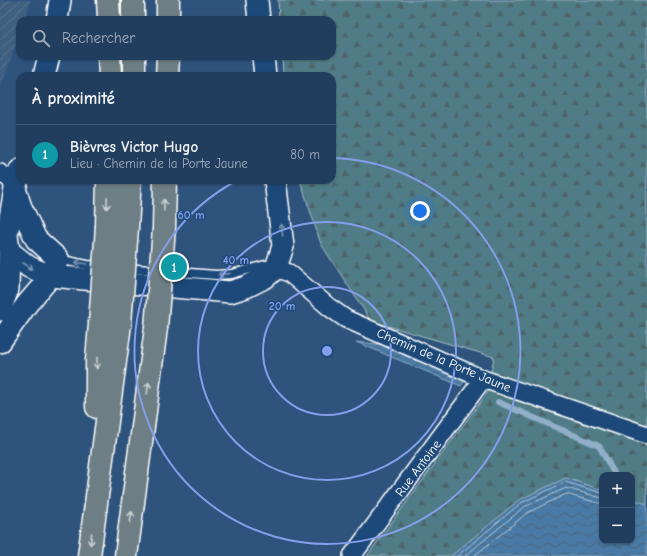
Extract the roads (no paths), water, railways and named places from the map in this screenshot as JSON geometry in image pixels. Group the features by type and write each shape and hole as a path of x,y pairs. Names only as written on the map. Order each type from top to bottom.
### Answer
{"highway":[{"path":"108,0 109,16"},
{"path":"133,0 133,16"},
{"path":"168,0 168,16"},
{"path":"109,60 110,72"},
{"path":"134,60 134,72"},
{"path":"167,72 168,60"},
{"path":"109,184 117,227"},
{"path":"89,556 97,494 117,227 129,184"},
{"path":"126,556 156,328 164,229 165,184"}],"street":[{"path":"58,16 60,0"},
{"path":"258,0 259,16"},
{"path":"45,72 48,60"},
{"path":"263,60 265,72"},
{"path":"0,173 10,179 36,239 54,268"},
{"path":"0,310 8,289 7,235 16,184"},
{"path":"230,292 246,288 266,277 276,268 283,246 275,184"},
{"path":"8,251 26,245 36,239"},
{"path":"8,251 29,267 54,268 251,294"},
{"path":"0,342 54,268"},
{"name":"Chemin de la Porte Jaune","path":"276,268 289,273 329,307 346,319 484,379 647,434"},
{"name":"Rue Antoine","path":"352,556 484,379"}],"lane":[{"path":"54,268 87,265 216,275 232,274 265,265 276,268"}],"water":[{"path":"356,342 386,345 466,379 461,386"},
{"path":"566,478 599,489 599,544 635,544 635,500 647,504 647,556 451,556 519,500"}],"waterway":[{"path":"498,402 599,446 613,472"}],"place":[{"name":"Bièvres Victor Hugo","path":"174,267"}]}
